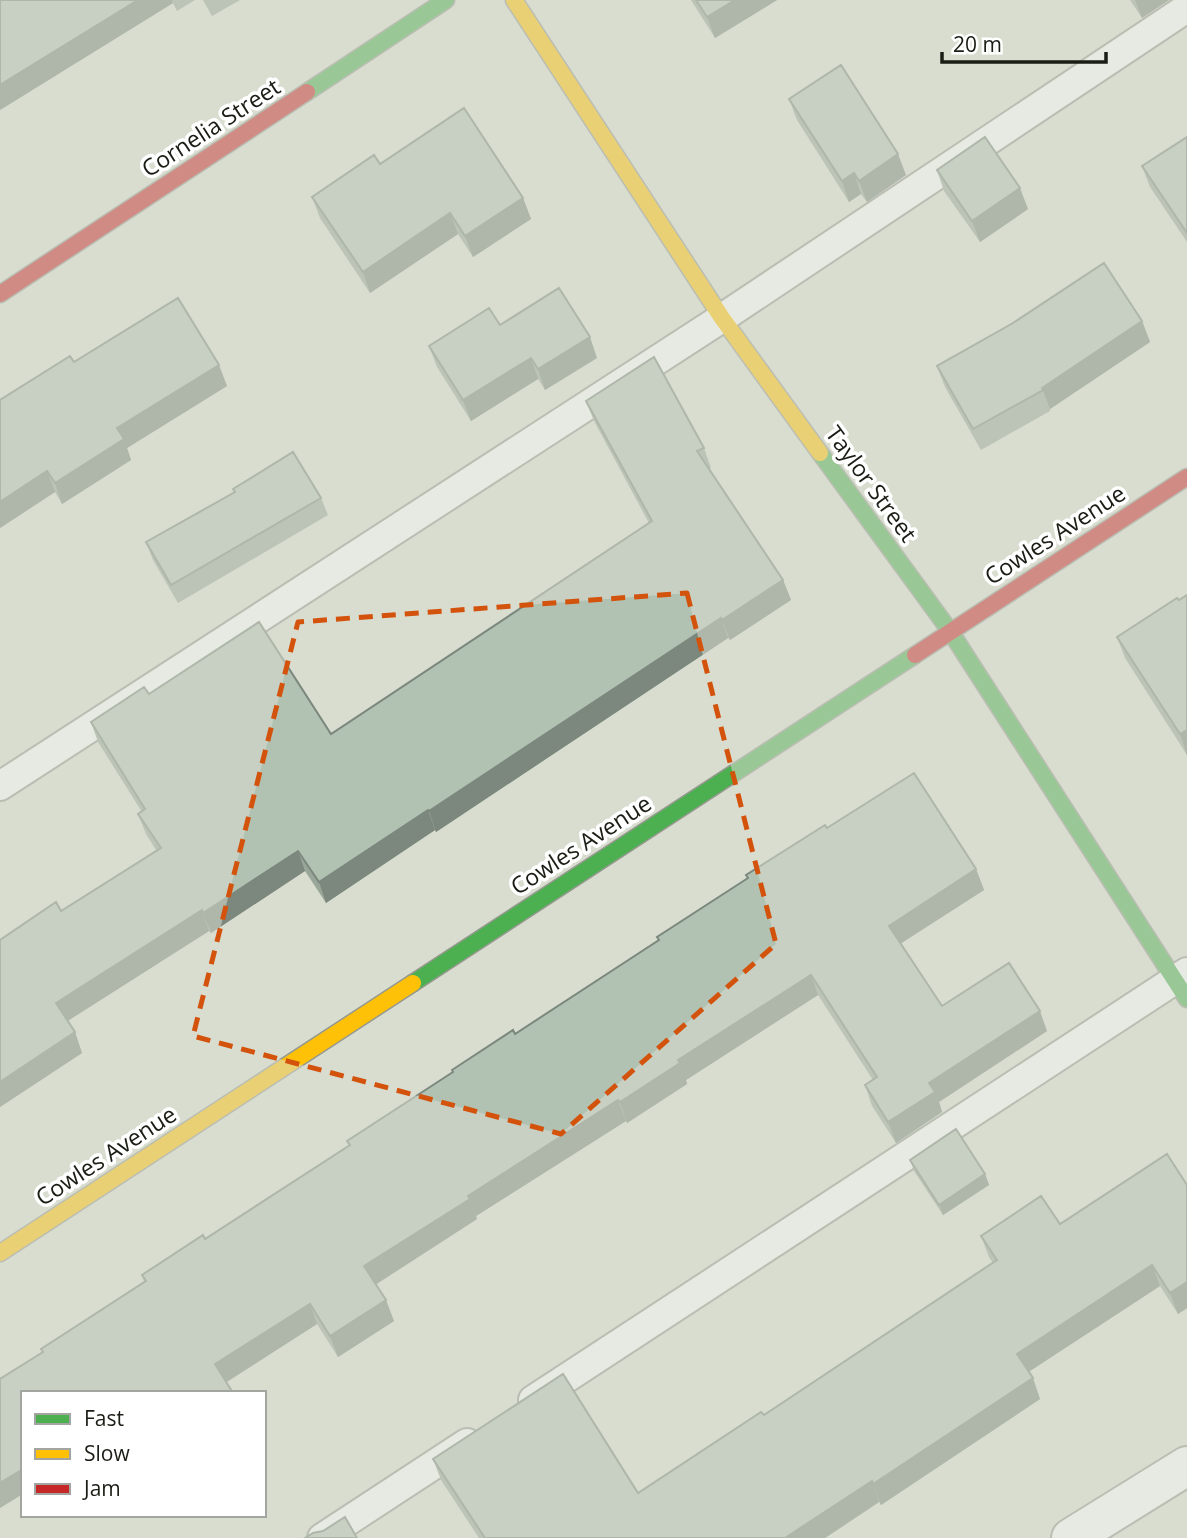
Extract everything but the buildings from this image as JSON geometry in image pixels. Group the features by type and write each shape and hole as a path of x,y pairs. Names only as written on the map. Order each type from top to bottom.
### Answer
{"street":[{"name":"Cornelia Street","path":"0,295 446,0"},
{"name":"Taylor Street","path":"514,0 722,317 950,631 1183,984"},
{"name":"Cowles Avenue","path":"0,1253 1187,477"},
{"path":"1071,1538 1187,1466"}],"lane":[{"path":"0,786 722,317 1187,8"},
{"path":"322,1538 1183,984"}],"highlighted area":[{"path":"687,593 776,944 561,1134 193,1036 298,622"}],"traffic: fast":[{"path":"307,92 446,0"},
{"path":"820,453 950,631 1187,999"},
{"path":"413,983 915,655"}],"traffic: slow":[{"path":"514,0 722,318 820,453"},
{"path":"0,1253 413,983"}],"traffic: jam":[{"path":"0,294 307,92"},
{"path":"915,655 1187,477"}]}
